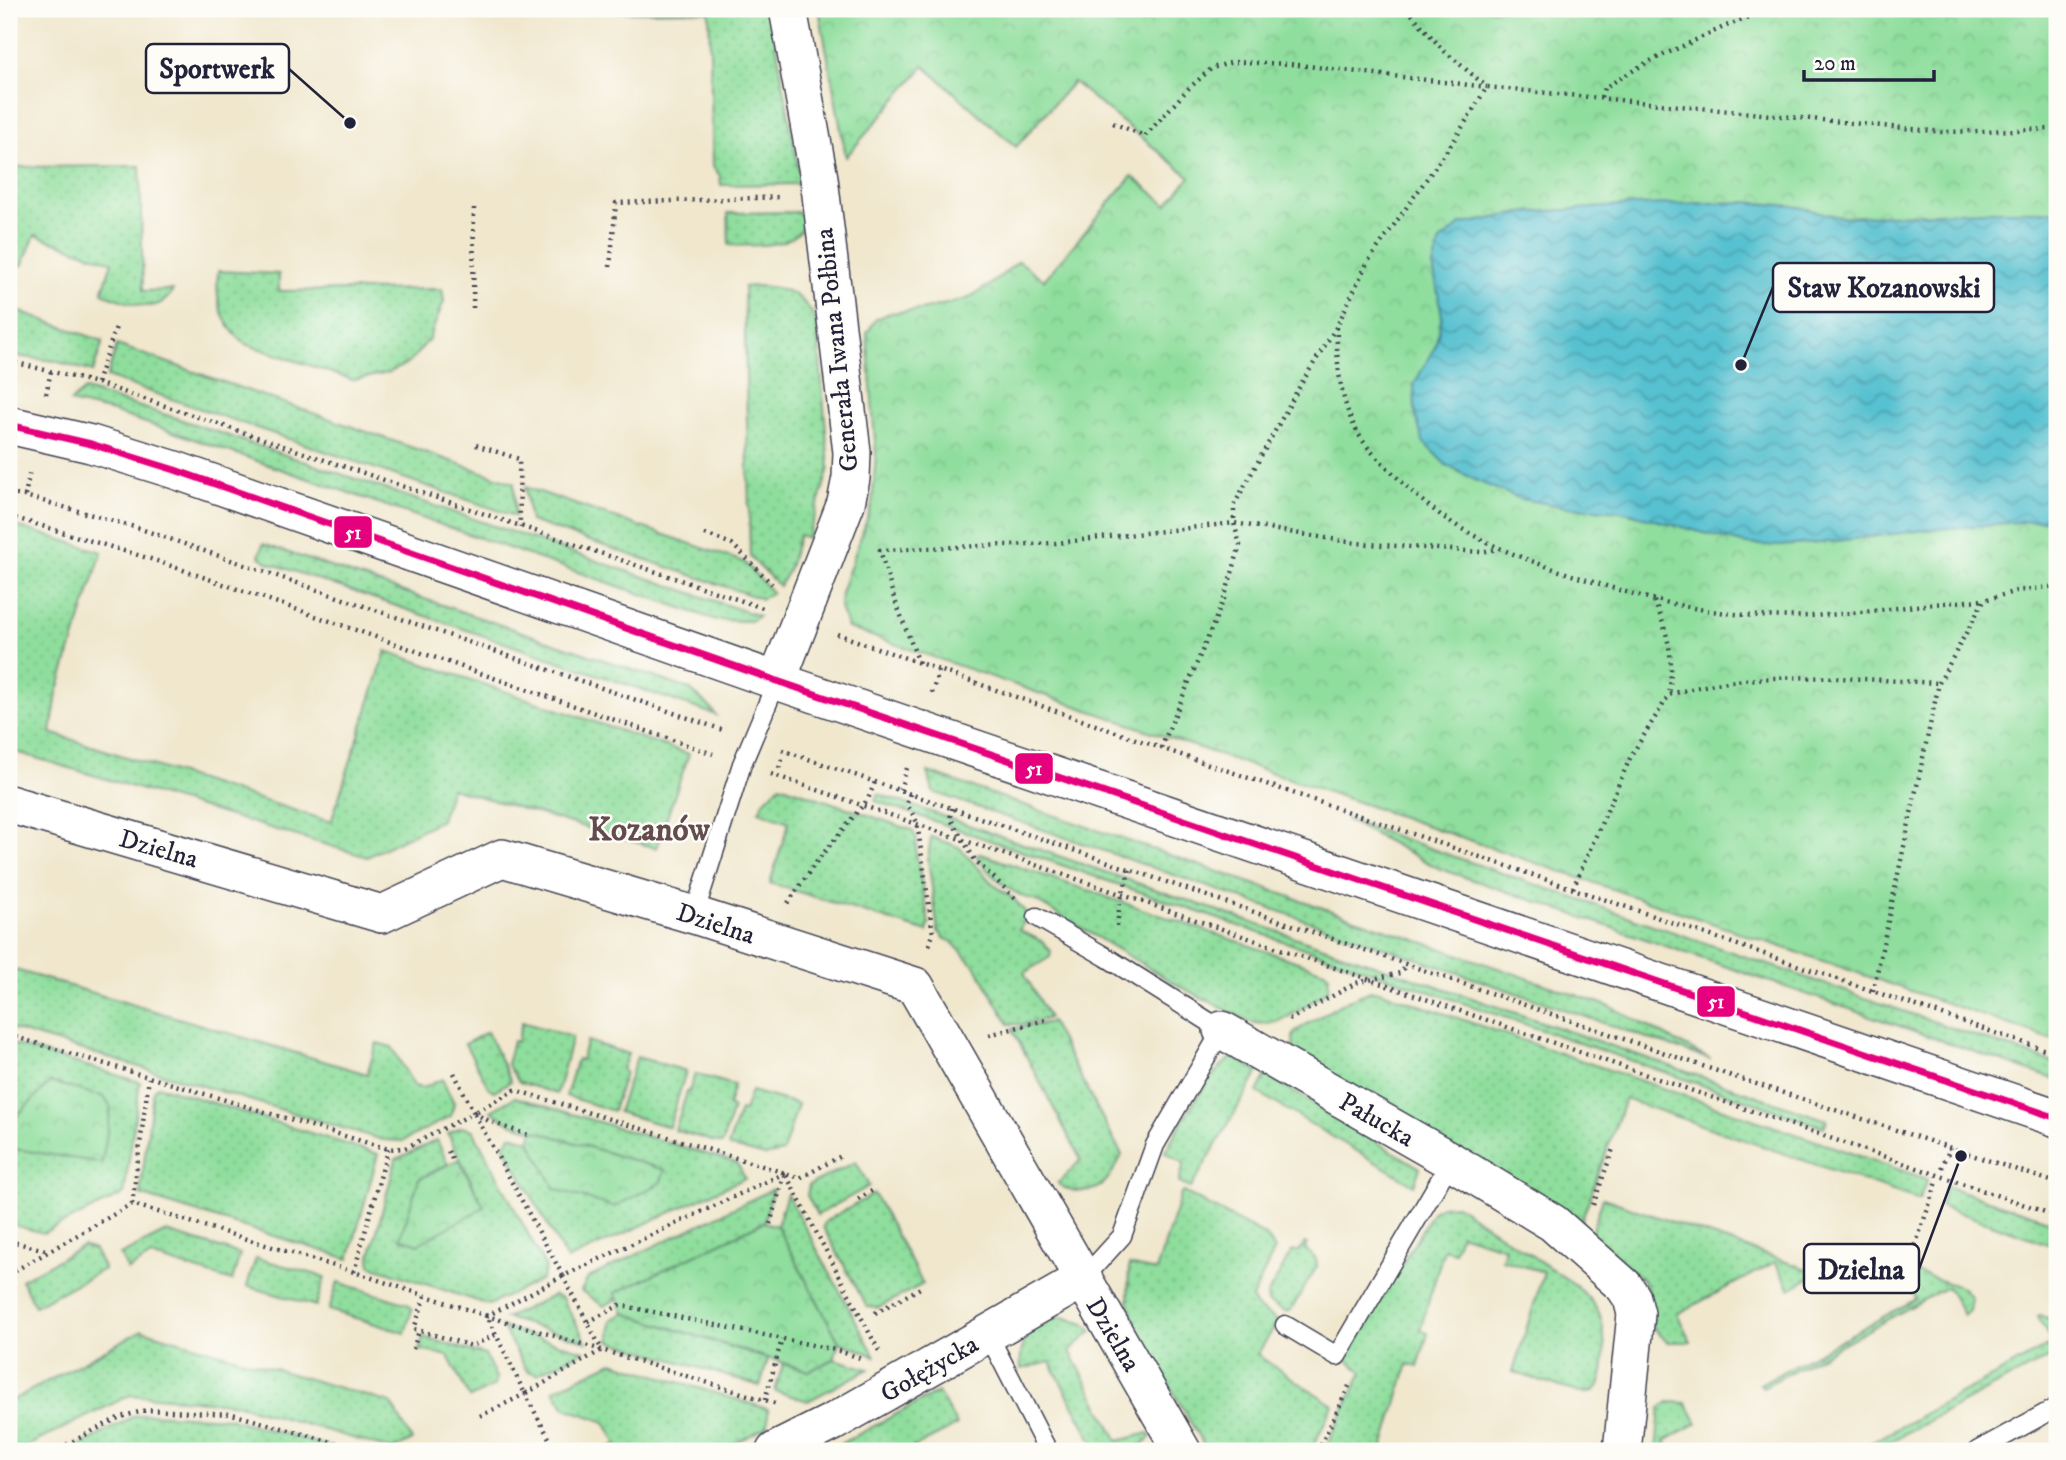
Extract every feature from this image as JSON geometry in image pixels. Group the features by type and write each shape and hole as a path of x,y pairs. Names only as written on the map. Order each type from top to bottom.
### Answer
{"street":[{"name":"Generała Iwana Połbina","path":"777,681 846,503 852,452 821,194 788,9"},
{"path":"9,425 91,444 175,470 777,681 2057,1118"},
{"name":"Dzielna","path":"9,804 382,914 502,858 694,915 915,986 1182,1451"},
{"name":"Pałucka","path":"1236,1038 1451,1161 1553,1223 1624,1286 1632,1298 1636,1314 1622,1451"},
{"name":"Gołężycka","path":"775,1451 835,1421 1082,1280"}],"lane":[{"path":"694,915 741,764 777,681"},
{"path":"1037,917 1236,1038 1155,1144 1122,1236 1082,1280"},
{"path":"1285,1325 1337,1356 1451,1161"},
{"path":"988,1334 1048,1451"},
{"path":"1984,1449 2057,1407"}],"path":[{"path":"1407,9 1443,50 1487,86"},
{"path":"1601,97 1604,88 1646,63 1726,26 1771,9"},
{"path":"1113,123 1145,136 1188,89 1212,68 1233,62 1290,64 1943,132 2057,129"},
{"path":"1161,748 1224,599 1240,545 1234,523 1234,505 1301,384 1337,326 1367,263 1455,139 1487,86"},
{"path":"610,267 616,203 821,194"},
{"path":"473,308 474,205"},
{"path":"97,383 117,324"},
{"path":"1337,326 1336,363 1342,392 1358,434 1376,457 1414,495 1444,517 1500,548 1557,570 1654,601 1747,615 1801,616 1933,602 1984,600 2017,591 2057,586"},
{"path":"9,362 97,383 769,611"},
{"path":"45,399 51,371"},
{"path":"475,445 519,459 520,527"},
{"path":"25,496 31,466"},
{"path":"9,494 25,496 138,528 727,731"},
{"path":"9,516 154,560 2057,1216"},
{"path":"919,663 893,595 880,550 1056,543 1234,523 1356,542 1481,552 1500,548"},
{"path":"705,534 732,544 780,593"},
{"path":"1873,991 1939,683 1984,600"},
{"path":"1573,888 1631,756 1669,695 1672,650 1654,601"},
{"path":"826,630 1161,748 2057,1054"},
{"path":"929,701 940,670"},
{"path":"1669,695 1695,687 1765,678 1939,683"},
{"path":"778,749 1726,1074 2057,1183"},
{"path":"901,790 909,762"},
{"path":"763,938 817,861 864,805 875,782"},
{"path":"910,794 907,804 917,822 933,934 915,986"},
{"path":"952,808 950,818 975,860 1037,917"},
{"path":"1120,902 1130,869"},
{"path":"1236,1038 1272,1030 1356,983 1399,973 1407,964"},
{"path":"981,1038 1049,1019"},
{"path":"9,1035 388,1149 405,1148 515,1090 800,1178 841,1156"},
{"path":"454,1073 602,1350"},
{"path":"132,1204 149,1077"},
{"path":"474,1113 531,1136"},
{"path":"1579,1245 1614,1146"},
{"path":"1942,1168 1950,1148"},
{"path":"354,1272 388,1149"},
{"path":"448,1151 453,1161"},
{"path":"770,1224 785,1173"},
{"path":"487,1316 563,1276 785,1173"},
{"path":"785,1173 881,1354"},
{"path":"1913,1252 1937,1182"},
{"path":"858,1199 872,1191"},
{"path":"9,1274 132,1204 487,1316 835,1421"},
{"path":"9,1241 50,1252"},
{"path":"875,1313 924,1286"},
{"path":"425,1296 414,1329 472,1346 495,1335"},
{"path":"588,1322 620,1305 853,1356"},
{"path":"487,1316 556,1451"},
{"path":"413,1349 419,1331"},
{"path":"765,1400 782,1339"},
{"path":"480,1416 602,1350"},
{"path":"1318,1451 1355,1374 1337,1356"},
{"path":"54,1451 120,1417 147,1410 232,1415 364,1451"}],"green space":[{"path":"526,9 770,9 801,184 721,185 720,176 713,166 709,11 543,13"},
{"path":"819,9 2057,9 2057,1041 848,628 840,608 841,593 872,505 876,454 867,333 876,319 890,313 921,310 967,299 1019,261 1044,280 1132,176 1167,205 1190,177 1073,82 1016,147 924,66 846,157"},
{"path":"140,166 143,291 173,290 167,299 150,306 102,293 112,262 35,235 22,266 9,261 9,167"},
{"path":"805,212 803,224 797,233 788,239 765,245 729,245 728,213"},
{"path":"218,271 279,274 279,291 442,289 444,301 429,339 410,362 388,373 353,380 245,344 230,328 221,311"},
{"path":"744,287 785,290 800,298 817,323 829,468 808,538 799,535 788,571 779,586 750,557"},
{"path":"9,308 103,341 93,372 55,361 9,355"},
{"path":"117,345 514,483 515,516 107,377"},
{"path":"85,390 179,419 759,616 750,621 716,620 176,433 113,412 70,402"},
{"path":"525,487 744,562 772,592 762,599 530,521"},
{"path":"9,524 102,552 57,693 51,733 331,822 386,651 689,754 656,848 451,788 441,820 367,857 9,750"},
{"path":"263,544 689,689 716,715 267,562 259,556"},
{"path":"928,772 1611,1007 1711,1060 933,792"},
{"path":"780,785 912,830 917,839 916,852 929,924 927,932 770,883 789,822 759,811 764,801"},
{"path":"878,794 1827,1120 1824,1127 875,801"},
{"path":"1345,819 2057,1064 2057,1080 1438,868"},
{"path":"931,837 959,847 993,884 1014,899 1028,915 1019,930 1042,941 1051,951 1050,957 1024,973 1049,1018 1024,1024 1009,1024 976,967 938,931 928,858"},
{"path":"978,853 1324,971 1329,975 1328,990 1300,1010 1280,1020 1269,1023 1248,1021 1181,987 1034,900 1010,889 989,871 977,857"},
{"path":"9,968 367,1074 377,1043 392,1047 414,1086 423,1088 442,1079 454,1103 451,1116 403,1141 383,1140 9,1028"},
{"path":"1371,991 1379,991 1927,1179 1919,1200 1625,1099 1579,1228 1294,1053 1293,1037 1296,1031 1346,1001"},
{"path":"522,1022 572,1037 557,1094 519,1082 507,1064"},
{"path":"1051,1022 1122,1155 1106,1181 1088,1191 1070,1190 1058,1183 1081,1160 1012,1029"},
{"path":"487,1032 511,1081 494,1091 489,1088 465,1044"},
{"path":"587,1041 628,1054 613,1111 566,1096 577,1059 581,1060"},
{"path":"9,1043 140,1082 124,1194 43,1233 9,1224"},
{"path":"637,1057 686,1071 669,1127 618,1112"},
{"path":"1233,1058 1259,1071 1191,1188 1179,1183 1184,1163 1165,1152 1215,1072"},
{"path":"695,1074 734,1085 728,1106 733,1108 722,1144 675,1130"},
{"path":"1266,1075 1420,1168 1414,1185 1257,1092"},
{"path":"50,1082 104,1097 111,1108 102,1163 9,1148 13,1120"},
{"path":"158,1086 378,1154 349,1259 140,1195 153,1091"},
{"path":"751,1091 798,1104 783,1152 765,1156 728,1146 740,1110 744,1111"},
{"path":"515,1097 737,1163 745,1178 567,1260 504,1146 511,1135 530,1141 555,1189 664,1170 510,1123 491,1111"},
{"path":"461,1127 473,1130 546,1268 541,1280 489,1305 371,1266 370,1257 396,1159 437,1140 448,1164 419,1179 484,1207 448,1134"},
{"path":"533,1130 665,1170 660,1183 614,1207 555,1189 530,1141"},
{"path":"459,1159 484,1207 419,1244 400,1238 419,1179"},
{"path":"856,1162 869,1186 817,1215 807,1195 809,1185"},
{"path":"1946,1186 2057,1223 2057,1247 1940,1206"},
{"path":"773,1189 764,1222 615,1293 617,1299 604,1306 581,1291 588,1278"},
{"path":"1184,1192 1266,1236 1275,1249 1252,1298 1255,1306 1278,1321 1257,1355 1333,1405 1311,1451 1207,1451 1135,1325 1128,1300 1129,1265 1156,1271 1181,1194"},
{"path":"787,1194 875,1356 839,1342 777,1226"},
{"path":"874,1194 923,1284 878,1308 867,1307 823,1227 826,1221"},
{"path":"1603,1198 1818,1273 1790,1289 1775,1262 1677,1314 1691,1342 1667,1342 1653,1327 1643,1280 1590,1236"},
{"path":"1456,1205 1577,1286 1591,1301 1601,1319 1604,1340 1604,1363 1600,1383 1593,1391 1580,1393 1513,1372 1544,1272 1502,1260 1505,1248 1460,1234 1454,1252 1444,1249 1420,1330 1428,1333 1418,1367 1408,1364 1382,1451 1324,1451 1362,1372 1346,1359 1433,1211 1441,1206"},
{"path":"764,1222 777,1226 839,1342 834,1359 809,1371 624,1313 615,1293"},
{"path":"166,1232 240,1254 232,1281 151,1256 128,1270 120,1255"},
{"path":"1305,1243 1305,1249 1316,1259 1317,1266 1291,1310 1285,1312 1268,1302 1267,1296 1290,1254 1299,1251"},
{"path":"83,1246 94,1250 104,1269 35,1306 21,1280"},
{"path":"256,1258 325,1277 316,1306 247,1286"},
{"path":"1904,1268 1963,1288 1971,1297 1969,1311 1964,1315 1947,1287 1763,1387 1760,1384 1916,1299 1901,1270"},
{"path":"338,1282 408,1304 412,1309 405,1333 329,1310"},
{"path":"554,1295 562,1298 586,1341 506,1318"},
{"path":"624,1313 768,1359 760,1386 610,1341 611,1320"},
{"path":"2038,1316 2057,1322 2057,1366 2051,1356 1885,1444 1888,1451 1871,1451 1867,1445 2052,1344"},
{"path":"1063,1317 1084,1324 1092,1331 1070,1351 1118,1441 1149,1433 1151,1437 1134,1451 1098,1451 1050,1362 1021,1369 1022,1348 1030,1332 1044,1322"},
{"path":"502,1327 584,1351 537,1374 527,1371"},
{"path":"142,1330 391,1403 412,1440 393,1450 233,1403 130,1395 17,1451 9,1451 9,1402"},
{"path":"423,1337 485,1355 496,1378 494,1386 470,1398 448,1356 420,1350"},
{"path":"834,1359 869,1369 808,1401 775,1391 783,1364 809,1371"},
{"path":"612,1362 768,1409 768,1426 721,1451 628,1451 626,1448 619,1451 601,1451 617,1444 605,1422 565,1408 554,1390"},
{"path":"938,1392 957,1425 907,1451 827,1451"},
{"path":"1669,1402 1686,1403 1697,1423 1665,1441 1670,1451 1656,1451 1660,1408"},
{"path":"147,1414 228,1418 345,1451 71,1451 134,1416"}],"water":[{"path":"1745,202 1794,206 1841,217 2057,211 2057,519 1926,530 1821,543 1779,546 1746,544 1621,511 1566,507 1521,499 1446,465 1423,442 1415,413 1414,384 1435,347 1442,316 1433,266 1440,241 1462,224 1521,213 1634,205"}],"transit line":[{"name":"51","path":"9,425 91,444 175,470 777,681 2057,1118"}],"place":[{"name":"Sportwerk","path":"350,123"},
{"name":"Staw Kozanowski","path":"1741,365"},
{"name":"Dzielna","path":"1961,1156"}],"district":[{"name":"Kozanów","path":"649,828"}]}
